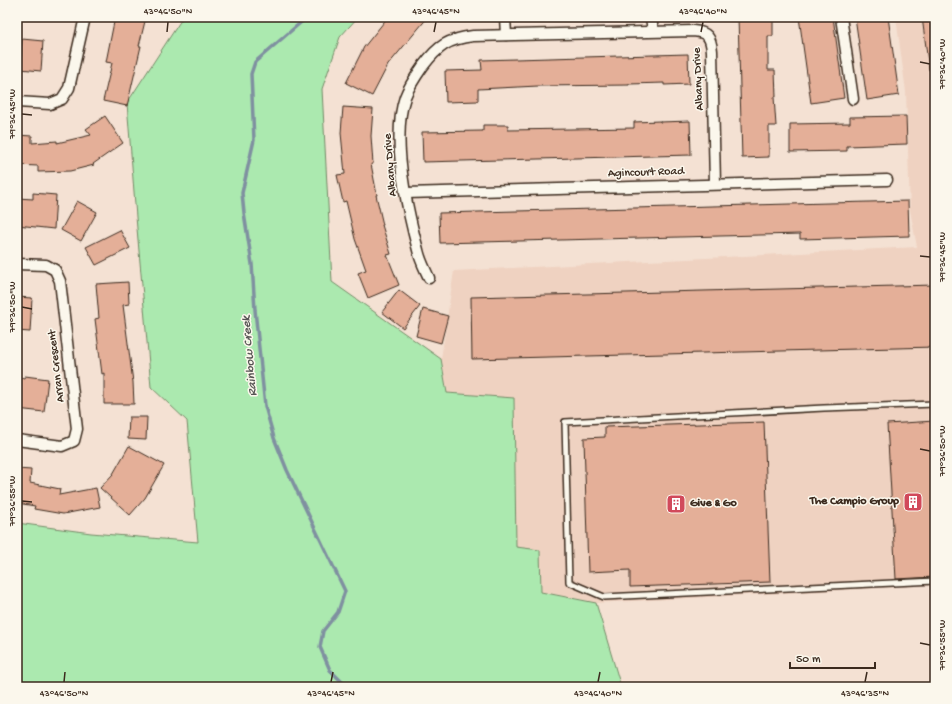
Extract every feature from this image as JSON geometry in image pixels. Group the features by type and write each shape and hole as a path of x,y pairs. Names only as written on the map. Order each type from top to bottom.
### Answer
{"street":[{"path":"17,102 50,104 62,99 69,88 85,17"},
{"path":"505,17 506,35"},
{"path":"651,17 653,31"},
{"path":"841,17 853,99"},
{"name":"Albany Drive","path":"429,278 418,252 406,192 401,162 400,125 405,98 411,83 434,53 450,40 466,37 506,35 653,31 700,31 706,34 710,40 712,51 715,184"},
{"name":"Agincourt Road","path":"406,192 887,180"},
{"name":"Arran Crescent","path":"17,264 46,265 55,270 60,281 77,429 74,441 62,446 17,440"}],"lane":[{"path":"935,404 824,408 565,422 569,582 604,597 935,581"}],"shaded area":[{"path":"896,17 935,17 935,585 596,603 541,592 540,550 516,547 514,398 447,393 441,359 454,271 917,247 910,210 906,92"}],"green space":[{"path":"183,17 358,17 340,37 322,89 332,282 441,359 447,393 514,398 516,547 540,550 541,592 596,603 621,687 17,687 17,523 91,533 198,542 187,421 151,387 127,103"}],"building":[{"path":"115,17 146,17 127,106 103,101 112,63 106,62"},
{"path":"388,17 428,17 388,65 372,96 346,83 364,47"},
{"path":"738,17 773,17 773,36 768,36 768,70 775,70 776,97 774,97 776,126 769,126 769,157 742,158"},
{"path":"799,17 833,17 844,98 811,103"},
{"path":"855,17 888,17 899,95 867,100"},
{"path":"922,17 935,17 935,70 929,70"},
{"path":"22,39 43,41 41,71 20,69"},
{"path":"688,54 689,84 664,85 664,83 478,89 478,101 446,102 445,71 482,70 481,60"},
{"path":"343,107 373,109 371,136 373,164 371,164 382,225 391,254 387,255 399,285 368,298 358,273 366,270 355,239 346,201 343,202 337,175 345,174 341,133"},
{"path":"105,116 123,143 93,164 94,165 70,171 38,172 38,166 17,165 17,135 32,136 32,143 57,141 57,143 91,135 86,129"},
{"path":"906,116 907,144 847,146 847,151 790,152 790,124 850,123 850,117"},
{"path":"690,121 691,155 423,162 422,132 483,131 483,125 508,125 508,130 634,128 634,122"},
{"path":"33,193 56,195 54,229 17,225 17,198 33,199"},
{"path":"77,201 97,212 81,241 61,230"},
{"path":"908,201 909,236 800,239 800,234 440,243 439,213"},
{"path":"120,230 130,248 96,265 86,247"},
{"path":"128,282 129,304 123,305 133,382 134,404 104,404 104,373 102,374 95,319 99,318 96,284"},
{"path":"935,285 935,347 472,359 471,297"},
{"path":"399,290 420,306 403,328 382,312"},
{"path":"17,297 32,298 30,332 17,331"},
{"path":"423,309 448,316 441,343 416,336"},
{"path":"25,376 48,379 44,412 17,409 17,377 25,378"},
{"path":"129,417 147,417 146,440 128,439"},
{"name":"The Campio Group","path":"935,421 935,577 896,579 887,424"},
{"name":"Give & Go","path":"764,422 770,582 630,587 630,570 588,572 584,438 605,437 605,427"},
{"path":"129,446 164,465 145,498 130,515 100,488 113,474"},
{"path":"17,469 31,470 30,483 60,489 59,495 96,488 100,507 63,514 34,509 35,506 17,503"}],"waterway":[{"name":"Rainbow Creek","path":"307,17 255,62 251,74 254,140 242,193 252,264 255,310 265,406 274,438 287,470 345,591 338,612 323,631 320,647 330,670 347,687"}],"place":[{"name":"The Campio Group","path":"913,502"},
{"name":"Give & Go","path":"676,504"}]}
